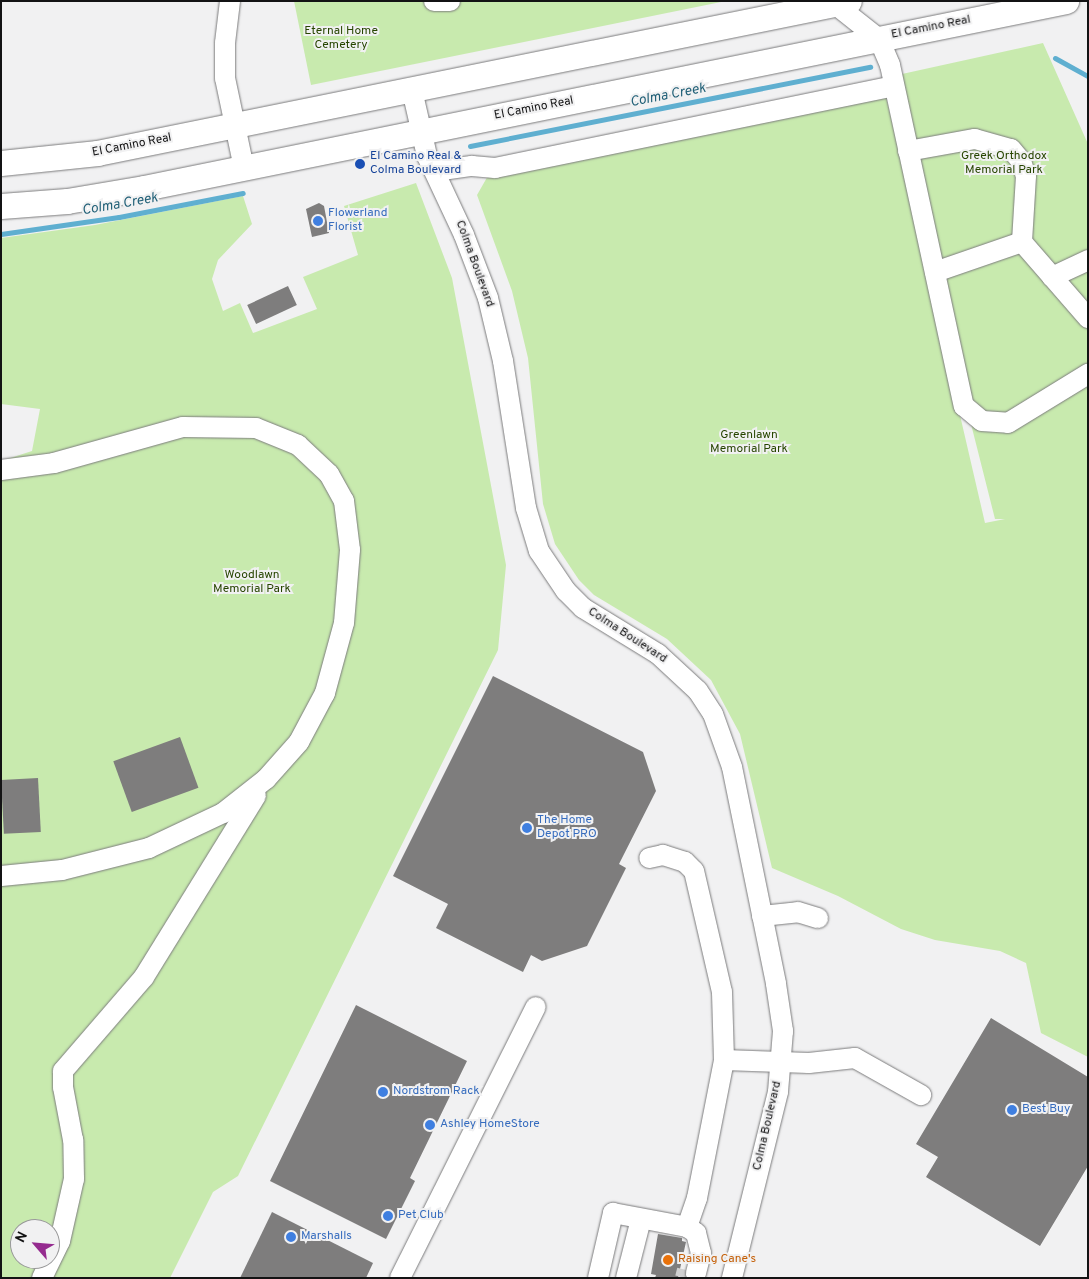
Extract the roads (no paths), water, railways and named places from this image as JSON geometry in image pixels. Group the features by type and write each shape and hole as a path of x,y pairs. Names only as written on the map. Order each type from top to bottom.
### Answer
{"main road":[{"name":"El Camino Real","path":"1,206 84,199 1066,1"},
{"name":"El Camino Real","path":"1,163 97,153 837,2"}],"street":[{"path":"230,1 224,60 244,168"},
{"path":"434,1 450,1"},
{"path":"837,2 879,39 897,64 894,86 964,406 982,422 1008,423 1088,374"},
{"path":"435,171 472,166 495,168 894,86"},
{"name":"Colma Boulevard","path":"412,90 420,132 435,171 464,235 488,298 503,361 526,508 539,551 566,591 583,608 678,670 698,691 713,714 732,767 781,1008 781,1062 778,1092 732,1278"},
{"path":"908,151 975,139 1010,149 1021,161 1026,176 1022,242 1088,318"},
{"path":"935,272 1022,242"},
{"path":"1052,277 1088,260"},
{"path":"1,470 54,463 148,435 200,425 239,426 270,432 298,445 320,462 337,486 348,517 350,550 347,605 336,659 318,710 299,742 273,772 222,847 144,977 63,1071 63,1087 73,1140 74,1180 65,1226 42,1278"},
{"path":"1,876 70,869 149,848 223,813 273,772"},
{"path":"649,858 663,855 685,862 694,871 722,992 724,1060 692,1230 692,1271"},
{"path":"762,916 798,912 818,918"},
{"path":"400,1278 536,1007"},
{"path":"724,1060 781,1062 855,1058 921,1095"},
{"path":"598,1278 613,1213 692,1230"},
{"path":"626,1278 645,1220"},
{"path":"635,1278 645,1220"}],"waterway":[{"name":"Colma Creek","path":"1055,58 1088,76"},
{"name":"Colma Creek","path":"470,146 870,67"},
{"name":"Colma Creek","path":"1,234 119,217 243,193"}],"tunnel":[{"path":"685,1278 687,1270"}],"place":[{"name":"El Camino Real & Colma Boulevard","path":"360,164"},
{"name":"Flowerland Florist","path":"318,221"},
{"name":"The Home Depot PRO","path":"527,828"},
{"name":"Nordstrom Rack","path":"383,1092"},
{"name":"Best Buy","path":"1012,1110"},
{"name":"Ashley HomeStore","path":"430,1125"},
{"name":"Pet Club","path":"388,1216"},
{"name":"Marshalls","path":"291,1237"},
{"name":"Raising Cane's","path":"668,1260"}],"park label":[{"name":"Eternal Home Cemetery","path":"341,39"},
{"name":"Greek Orthodox Memorial Park","path":"1004,164"},
{"name":"Greenlawn Memorial Park","path":"749,443"},
{"name":"Woodlawn Memorial Park","path":"252,583"}]}
